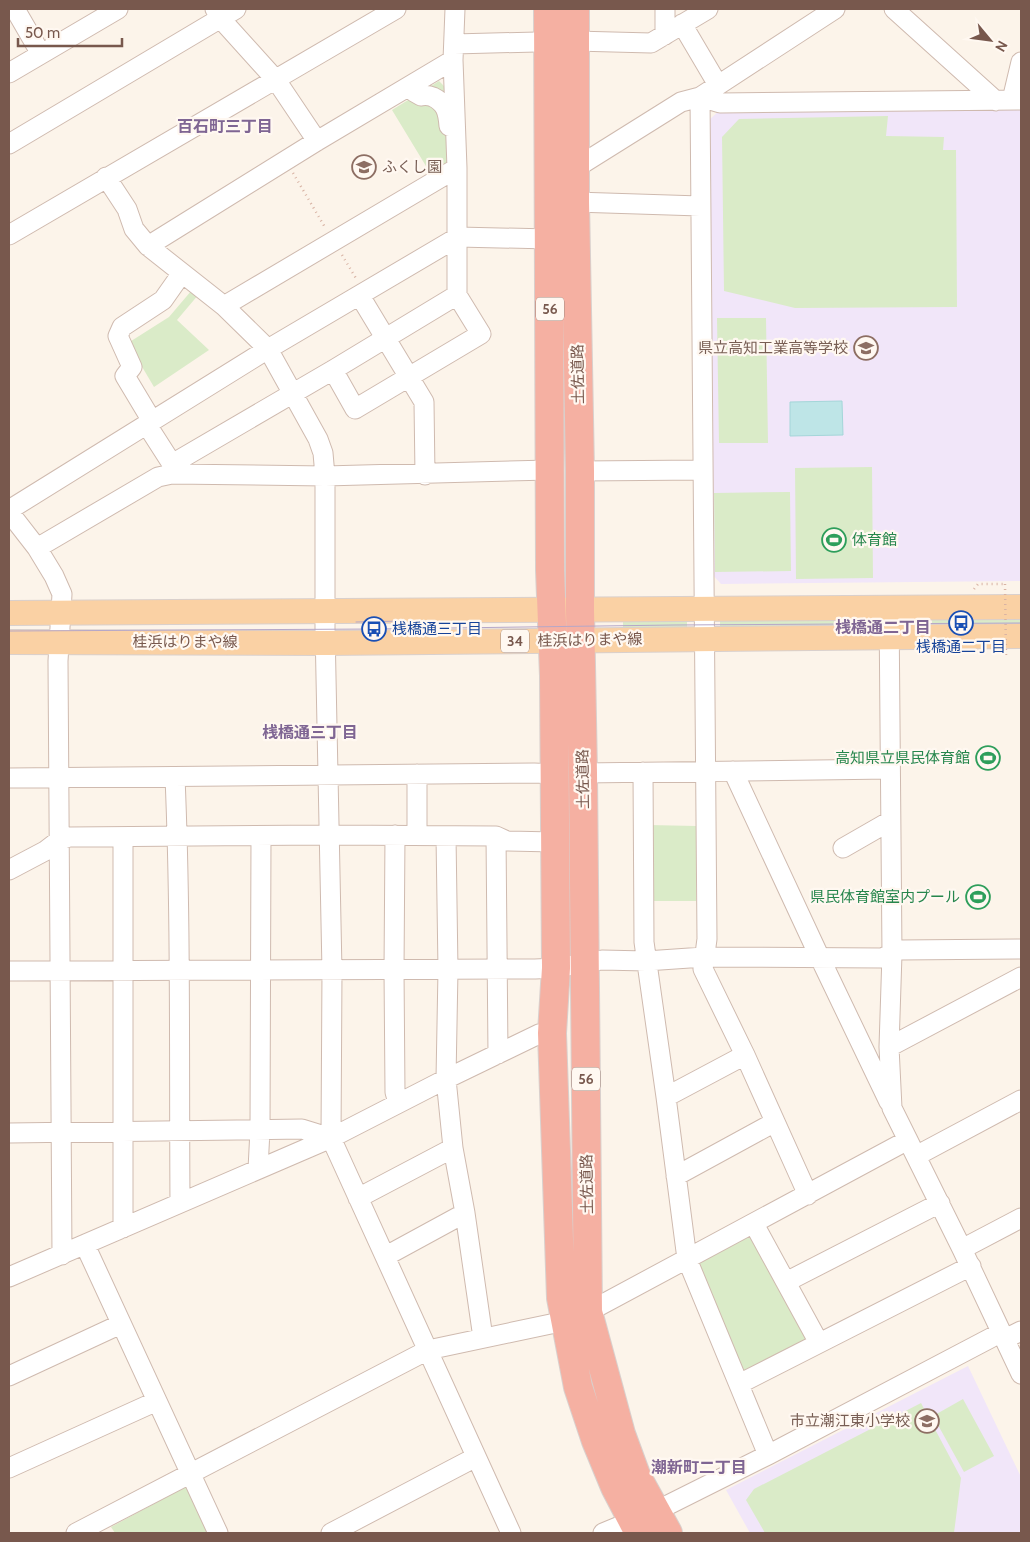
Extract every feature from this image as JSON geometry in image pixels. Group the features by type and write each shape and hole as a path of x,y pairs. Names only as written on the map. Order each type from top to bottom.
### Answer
{"highway":[{"name":"土佐道路","path":"548,9 550,570 554,641 556,968 552,1032 561,1298 576,1317"},
{"name":"土佐道路","path":"576,9 574,169 580,471 585,964 576,1317 578,1387 614,1487 643,1527"}],"main road":[{"name":"桂浜はりまや線","path":"9,613 1021,607"},
{"name":"桂浜はりまや線","path":"9,642 326,643 1021,636"}],"street":[{"path":"15,9 41,54"},
{"path":"9,73 118,9"},
{"path":"9,235 106,176 276,80 396,9"},
{"path":"333,370 355,409 481,334 457,295 457,168 453,52 455,9"},
{"path":"665,9 665,35"},
{"path":"148,246 317,142 453,52 548,42 651,43 708,9"},
{"path":"574,169 681,102 700,96 718,85 835,9"},
{"path":"894,9 1010,100"},
{"path":"9,144 223,12 276,80 317,142"},
{"path":"682,24 718,85"},
{"path":"1010,100 1021,62"},
{"path":"412,96 426,94 437,99 445,106 448,115 450,154 438,168"},
{"path":"700,96 720,103 1010,100"},
{"path":"700,96 707,939 703,969 745,1055 808,1195"},
{"path":"224,306 457,168"},
{"path":"106,176 127,209 134,229 148,246 224,306 268,349 318,438 323,453 325,476 332,971 331,1138 511,1533"},
{"path":"575,202 700,206"},
{"path":"62,1254 58,661 62,594 54,576 37,548 9,511 268,349 458,237 550,239"},
{"path":"172,469 125,376 132,368 118,336 122,328 163,300 182,273"},
{"path":"37,548 172,469 457,295"},
{"path":"360,296 424,402 425,475"},
{"path":"172,469 325,476 425,475 550,470"},
{"path":"580,471 703,470"},
{"path":"889,608 892,954 890,1047 892,1108"},
{"path":"583,772 890,769"},
{"path":"733,771 892,1108 962,1249 1009,1334 1021,1374"},
{"path":"643,772 644,942 687,1259 768,1455"},
{"path":"416,774 417,836"},
{"path":"9,778 555,774"},
{"path":"175,776 180,970 180,1204"},
{"path":"844,848 890,821"},
{"path":"395,835 395,1092 398,1103"},
{"path":"258,1169 260,1130 261,836"},
{"path":"446,836 448,970 446,1079 453,1148 465,1213 483,1338"},
{"path":"496,836 498,1054"},
{"path":"9,870 69,837 496,836 507,841 554,842"},
{"path":"123,837 123,1228"},
{"path":"9,971 332,971 556,968 602,960 646,961 704,957 882,958 900,950 1021,949"},
{"path":"890,1047 1021,977"},
{"path":"9,1277 331,1138 539,1034 552,1032"},
{"path":"666,1097 745,1055"},
{"path":"76,1533 428,1350 576,1317 808,1195 1021,1100"},
{"path":"676,1176 775,1122"},
{"path":"9,1133 302,1130 331,1138"},
{"path":"358,1198 453,1148"},
{"path":"786,1282 940,1203"},
{"path":"386,1256 465,1213"},
{"path":"962,1249 1021,1218"},
{"path":"754,1224 819,1343"},
{"path":"85,1245 218,1533"},
{"path":"739,1384 971,1266"},
{"path":"9,1376 121,1324"},
{"path":"603,1533 643,1527 768,1455 1009,1334"},
{"path":"9,1468 157,1401"},
{"path":"331,1533 476,1457"}],"path":[{"path":"978,584 1005,584 1006,656"}],"shaded area":[{"name":"県立高知工業高等学校","path":"1021,106 1021,581 721,584 712,574 708,121 721,109"},
{"name":"市立潮江東小学校","path":"968,1366 1021,1477 1021,1533 750,1533 726,1490"}],"green space":[{"path":"439,81 446,88 450,159 447,168 432,176 392,110"},
{"path":"888,116 886,136 944,137 943,150 956,150 957,307 795,308 724,291 722,137 739,119"},
{"path":"192,290 199,294 177,320 209,350 154,387 128,343 169,317"},
{"path":"717,318 766,318 768,443 719,443"},
{"name":"体育館","path":"872,467 873,578 796,579 795,468"},
{"path":"790,492 791,571 715,572 714,493"},
{"path":"1021,613 1021,625 932,626 932,614"},
{"path":"623,615 687,615 687,628 623,628"},
{"path":"866,615 866,627 720,628 720,616"},
{"path":"649,825 696,826 696,901 648,901"},
{"path":"747,1237 754,1239 808,1336 805,1343 745,1374 739,1372 697,1268 700,1262"},
{"path":"963,1399 994,1456 964,1472 933,1416"},
{"path":"921,1403 961,1478 954,1533 765,1533 746,1500 754,1489"},
{"path":"187,1486 209,1533 115,1533 111,1527"}],"water":[{"path":"842,401 843,435 790,436 790,402"}],"tram line":[{"path":"356,622 404,621"},
{"path":"9,631 1021,623"}],"place":[{"name":"ふくし園","path":"364,167"},
{"name":"県立高知工業高等学校","path":"866,348"},
{"name":"体育館","path":"834,540"},
{"name":"桟橋通二丁目","path":"961,623"},
{"name":"桟橋通三丁目","path":"374,629"},
{"name":"高知県立県民体育館","path":"988,758"},
{"name":"県民体育館室内プール","path":"978,897"},
{"name":"市立潮江東小学校","path":"927,1421"}],"district":[{"name":"百石町三丁目","path":"225,126"},
{"name":"桟橋通二丁目","path":"883,627"},
{"name":"桟橋通三丁目","path":"310,732"},
{"name":"潮新町二丁目","path":"699,1467"}]}
